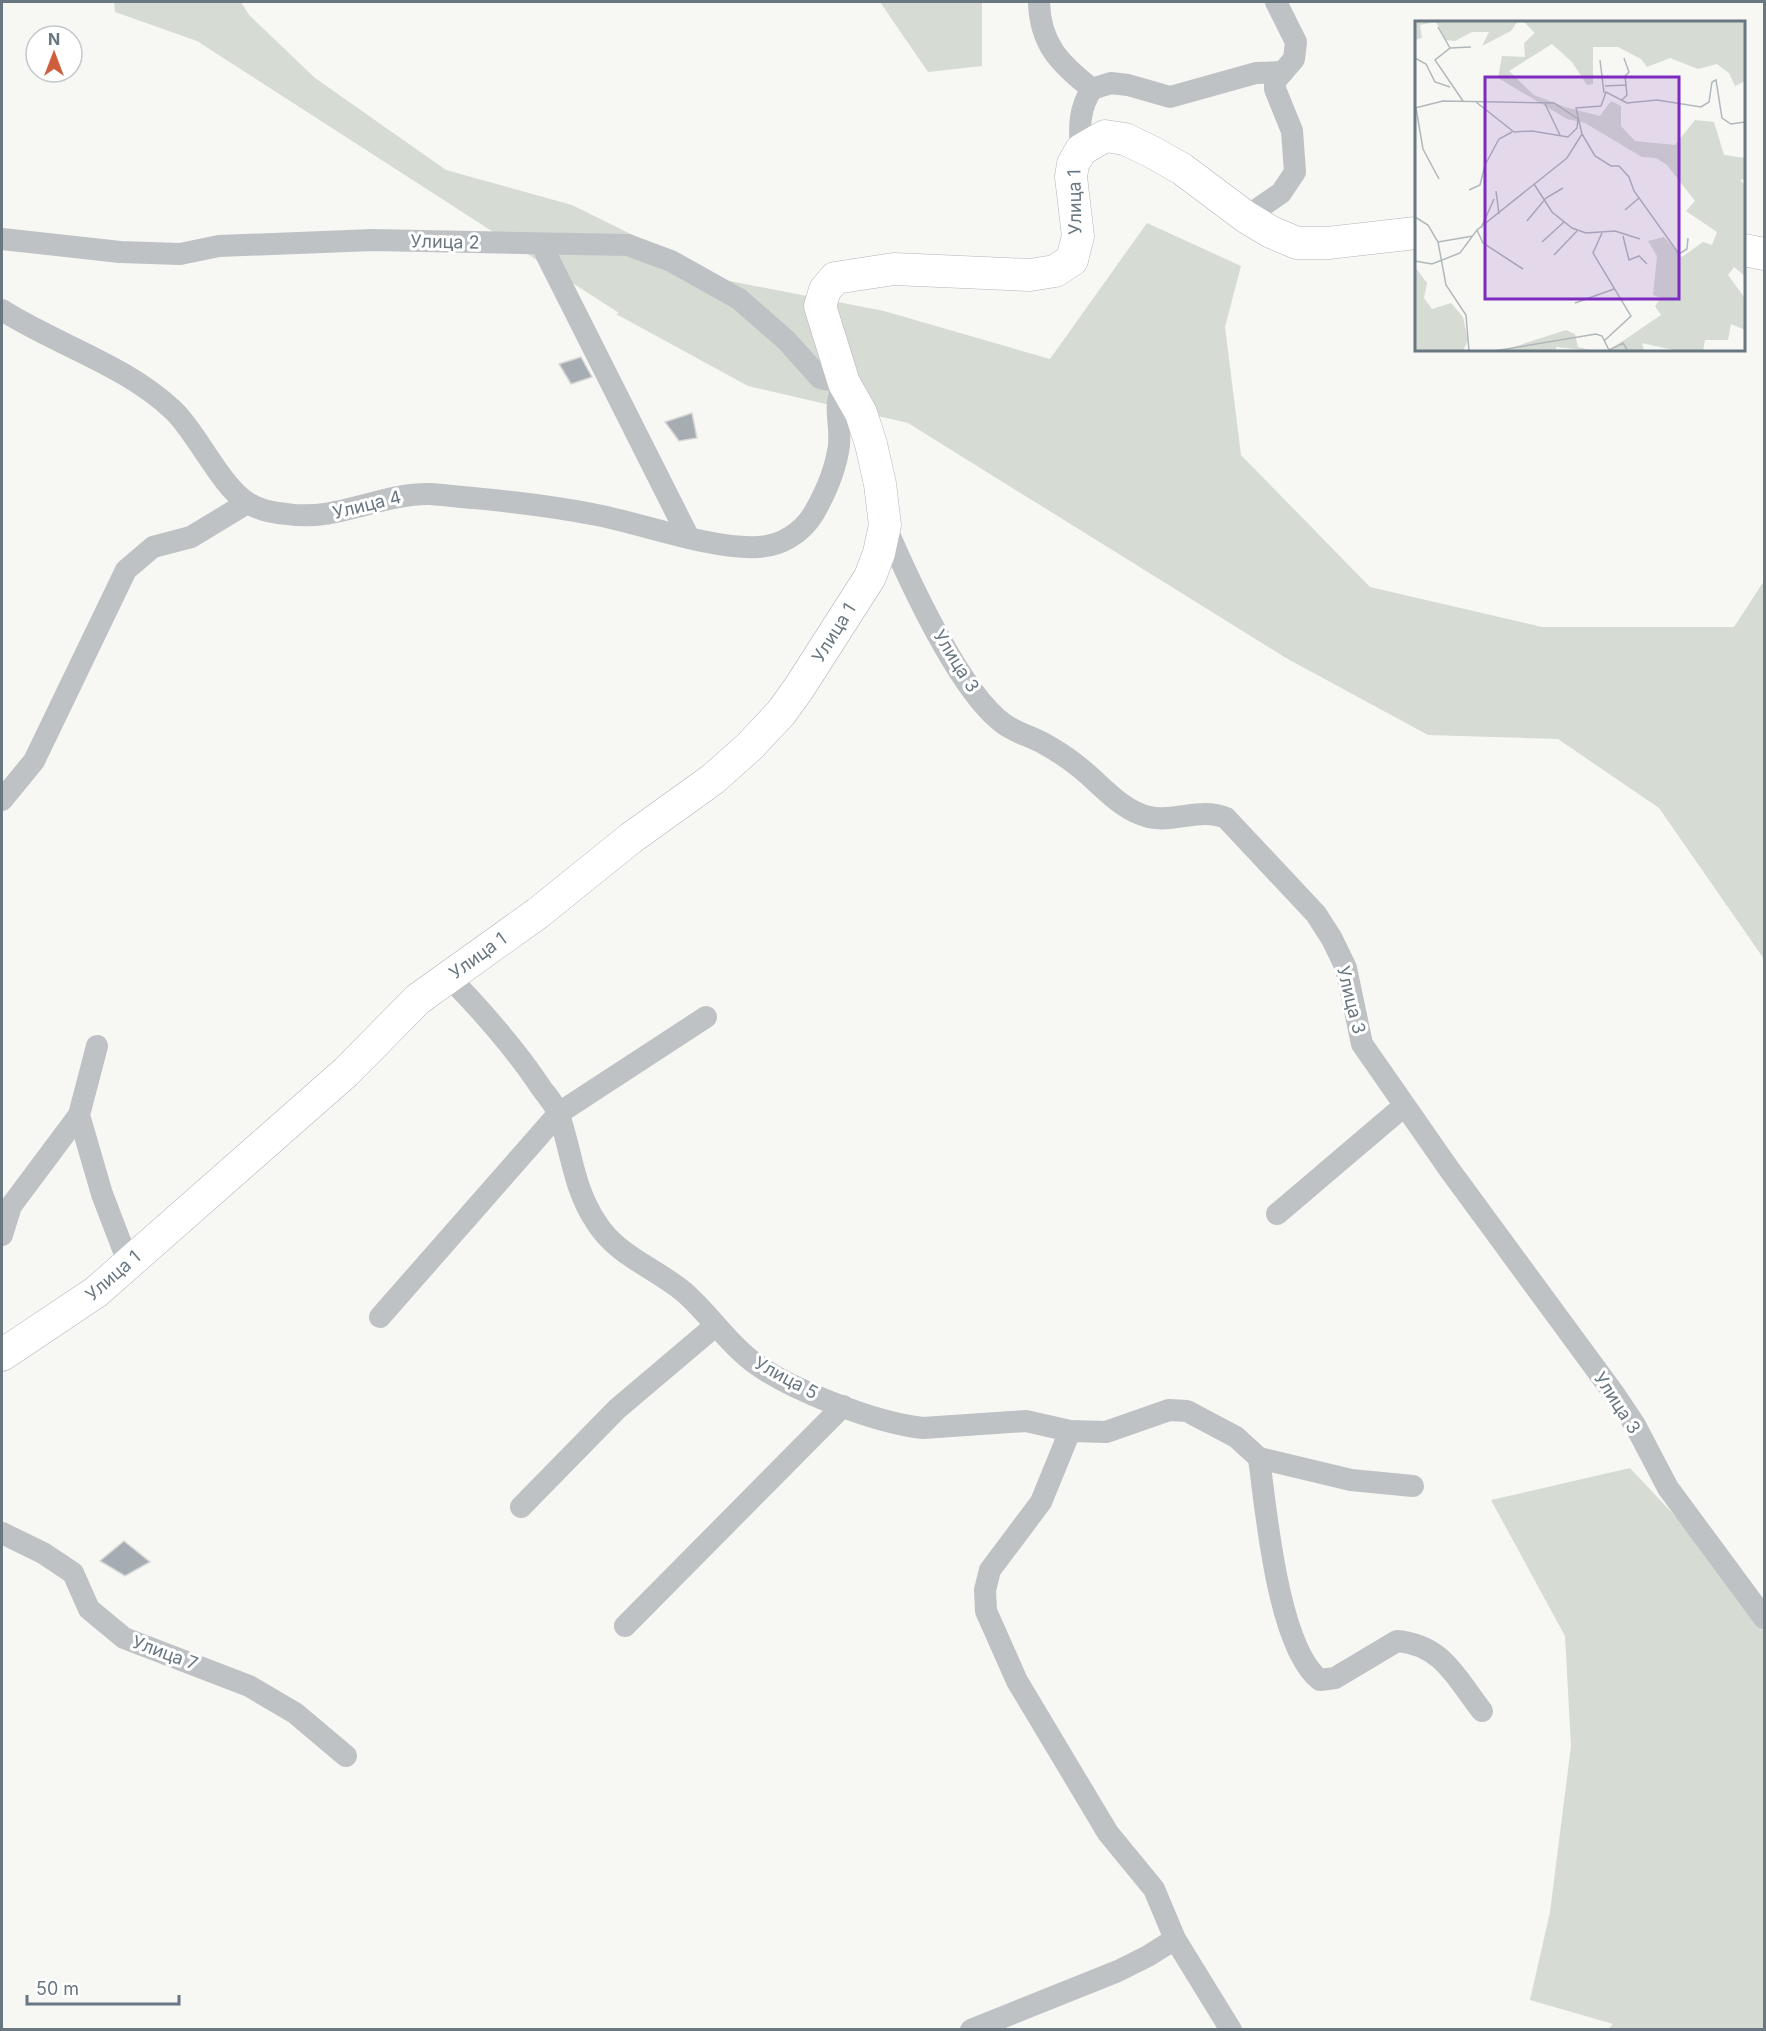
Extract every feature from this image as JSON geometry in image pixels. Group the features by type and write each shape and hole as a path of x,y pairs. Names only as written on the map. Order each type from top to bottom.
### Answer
{"main road":[{"name":"Улица 1","path":"2,1355 64,1316 96,1292 346,1072 418,999 538,913 631,838 713,779 749,747 781,713 870,577 879,554 885,525 880,484 871,444 861,413 844,383 820,306 825,290 835,278 894,269 1030,275 1055,271 1072,260 1078,236 1071,177 1073,164 1081,150 1105,136 1125,139 1182,169 1246,217 1271,232 1297,243 1328,243 1415,233"},
{"path":"1745,250 1764,254"}],"street":[{"path":"1039,2 1045,40 1073,74 1092,89"},
{"path":"1246,217 1281,194 1295,172 1292,131 1275,89 1275,81 1294,59 1296,42 1276,2"},
{"path":"1081,150 1079,128 1086,97 1092,89 1103,84 1120,84 1170,97 1256,72 1283,72"},
{"name":"Улица 2","path":"2,239 120,252 180,254 219,246 373,240 628,245 671,261 739,299 786,340 820,378 844,383"},
{"path":"546,254 688,536"},
{"path":"2,310 141,386 165,403 186,424 231,487 247,503 191,537 153,548 126,570 34,762 2,801"},
{"name":"Улица 4","path":"247,503 267,510 304,516 327,515 412,494 430,494 552,507 736,546 759,547 779,543 799,533 814,514 834,472 839,443 836,399 844,383"},
{"name":"Улица 3","path":"885,525 910,582 973,691 1004,724 1043,743 1079,767 1110,796 1148,817 1163,819 1214,813 1226,818 1316,914 1332,939 1346,969 1362,1044 1404,1106 1615,1395 1635,1425 1668,1488 1764,1618"},
{"name":"Улица 5","path":"449,977 484,1013 559,1113 572,1169 582,1198 607,1237 625,1254 648,1267 684,1293 748,1358 793,1385 843,1406 915,1427 940,1428 1026,1421 1070,1431 1106,1432 1169,1410 1187,1411 1236,1437 1259,1458"},
{"path":"380,1317 559,1113 706,1017"},
{"path":"2,1235 11,1206 79,1115 97,1046"},
{"path":"1277,1214 1404,1106"},
{"path":"79,1115 102,1194 128,1262"},
{"path":"520,1507 617,1409 715,1326"},
{"path":"625,1626 843,1406"},
{"path":"1070,1431 1041,1502 990,1570 985,1590 986,1611 1017,1681 1108,1833 1154,1889 1175,1939 1231,2030"},
{"path":"1413,1486 1351,1480 1259,1458 1278,1586 1303,1660 1311,1673 1320,1680 1335,1678 1397,1641 1408,1642 1423,1645 1437,1654 1482,1711"},
{"name":"Улица 7","path":"2,1533 43,1553 73,1573 89,1609 124,1638 249,1686 295,1713 346,1756"},
{"path":"971,2030 1118,1971 1175,1939"}],"shaded area":[{"path":"114,2 241,2 249,15 315,78 446,170 572,205 724,280 884,311 1050,359 1147,223 1241,266 1225,327 1241,455 1370,587 1542,627 1734,627 1764,581 1764,959 1659,808 1558,739 1428,735 1286,658 908,423 748,386 616,314 619,313 197,41 115,12"},
{"path":"880,2 982,2 982,66 928,72"},
{"path":"1630,1468 1764,1611 1764,2029 1608,2029 1613,2024 1530,2000 1550,1912 1571,1746 1565,1636 1491,1500"}],"building":[{"path":"581,357 592,377 571,384 559,364"},
{"path":"692,413 697,438 679,441 665,422"},
{"path":"124,1541 150,1562 125,1576 100,1561"}]}
